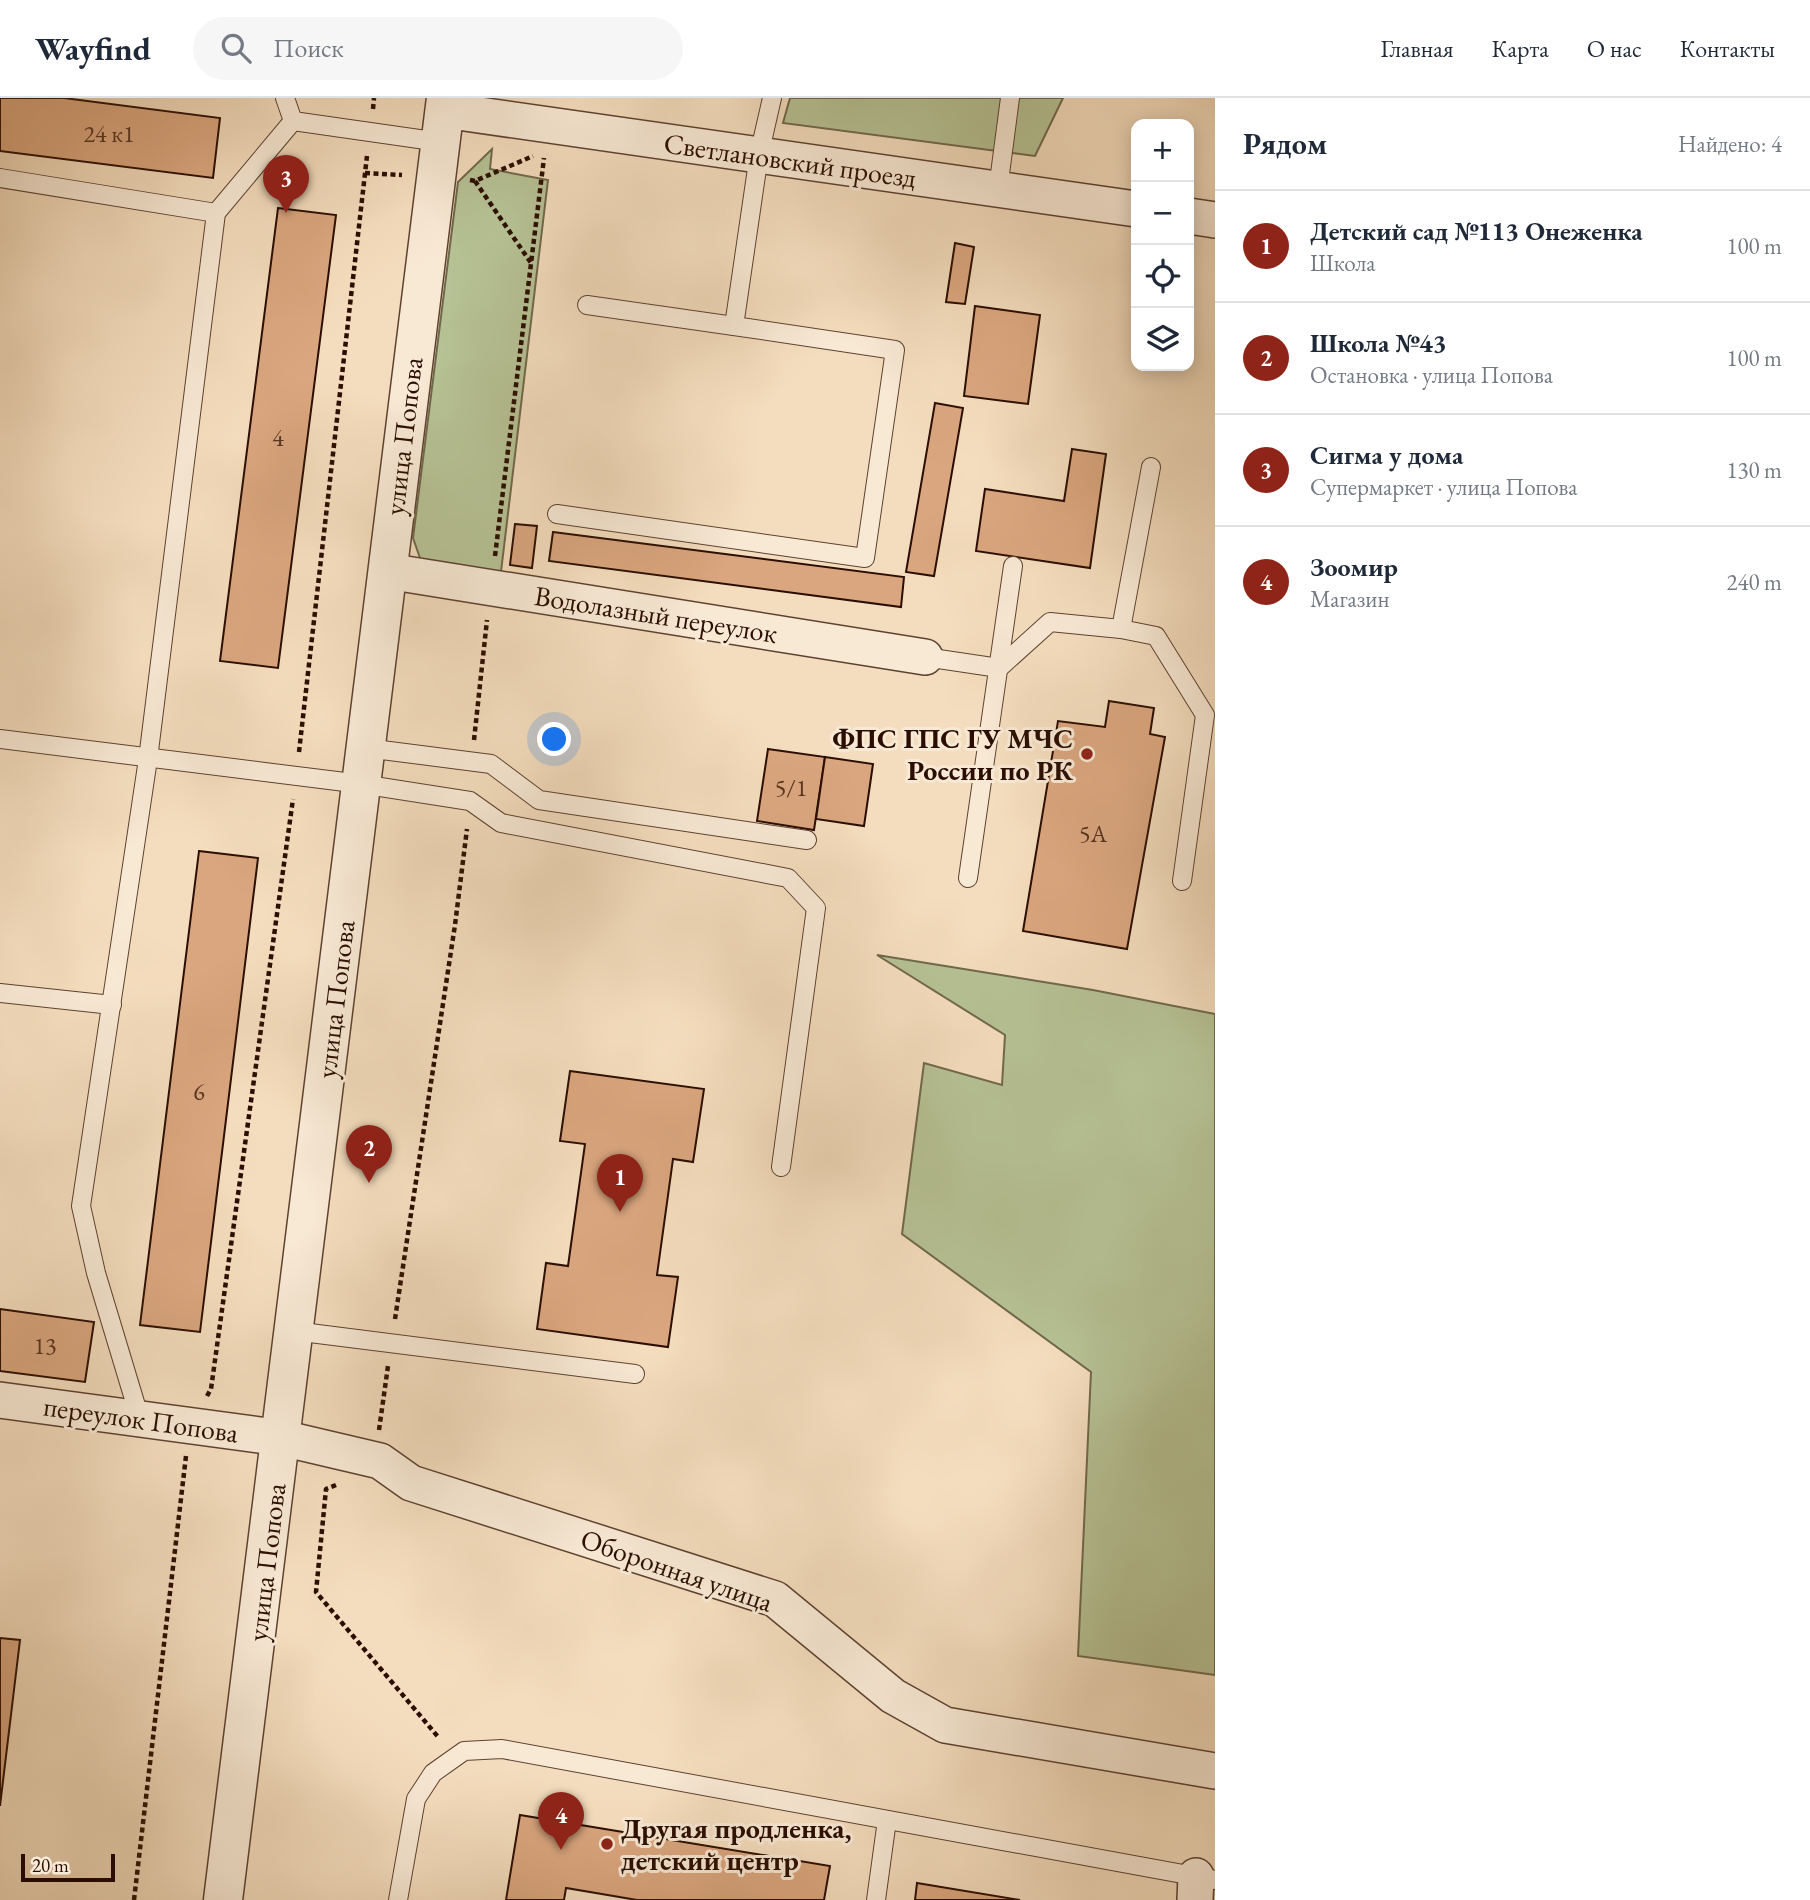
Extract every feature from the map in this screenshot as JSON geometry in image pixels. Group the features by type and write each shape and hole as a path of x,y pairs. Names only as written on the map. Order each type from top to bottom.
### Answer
{"street":[{"name":"Светлановский проезд","path":"443,117 548,125 1131,208"},
{"name":"улица Попова","path":"223,1900 443,117"},
{"path":"1194,217 1215,220"},
{"name":"Водолазный переулок","path":"387,572 925,657"},
{"name":"переулок Попова","path":"0,1400 282,1438"},
{"name":"Оборонная улица","path":"282,1438 374,1459 411,1483 775,1599 893,1696 944,1725 1215,1771"}],"lane":[{"path":"285,98 293,121"},
{"path":"734,327 759,155 772,98"},
{"path":"998,189 1010,98"},
{"path":"293,121 370,133 443,117"},
{"path":"140,1419 96,1273 82,1206 148,758 216,213 293,121"},
{"path":"0,178 216,213"},
{"path":"556,513 865,558 895,350 587,304"},
{"path":"1121,629 1151,467"},
{"path":"968,878 1013,566"},
{"path":"999,668 1050,622 1121,629 1156,636 1205,715 1182,881"},
{"path":"925,657 999,668"},
{"path":"0,739 296,776 363,766 473,762 491,764 539,800 807,840"},
{"path":"363,766 470,801 501,823 788,878 816,908 781,1167"},
{"path":"0,993 112,1004"},
{"path":"294,1331 635,1374"},
{"path":"398,1900 416,1800 433,1773 464,1751 502,1749 887,1820 1202,1885"},
{"path":"876,1900 887,1820"}],"path":[{"path":"473,762 475,716 548,125"},
{"path":"134,1900 190,1426 211,1389 296,776 370,133"},
{"path":"475,181 531,263"},
{"path":"374,1459 455,925 470,801"},
{"path":"337,1485 326,1489 316,1592 455,1758"}],"green space":[{"path":"790,98 1063,98 1035,156 783,123"},
{"path":"492,149 490,169 548,180 500,580 421,561 413,538 458,182"},
{"path":"877,955 1093,990 1215,1014 1215,1675 1078,1656 1091,1372 902,1234 924,1063 1002,1085 1005,1035"}],"building":[{"path":"0,98 64,98 220,118 213,178 0,151"},
{"path":"278,208 336,215 278,668 220,661"},
{"path":"955,243 974,247 965,304 946,302"},
{"path":"975,306 1040,315 1028,404 964,396"},
{"path":"935,403 963,408 934,576 906,572"},
{"path":"1072,449 1106,454 1090,568 976,551 985,489 1064,501"},
{"path":"515,524 537,526 532,568 510,565"},
{"path":"553,532 904,577 901,607 549,561"},
{"path":"1109,701 1154,708 1150,734 1165,737 1127,949 1023,931 1058,721 1105,727"},
{"path":"768,749 825,757 814,830 757,821"},
{"path":"825,757 873,764 864,826 816,819"},
{"path":"199,851 258,858 200,1332 140,1325"},
{"path":"570,1071 704,1089 693,1162 673,1159 657,1275 678,1277 668,1347 537,1329 546,1263 568,1266 585,1144 560,1141"},
{"path":"0,1309 94,1322 85,1382 0,1371"},
{"path":"0,1638 20,1640 0,1806"},
{"path":"520,1815 830,1866 824,1900 637,1900 566,1888 564,1900 506,1900"},
{"path":"917,1883 1020,1900 915,1900"}],"place":[{"name":"Сигма у дома","path":"286,213"},
{"name":"ФПС ГПС ГУ МЧС России по РК","path":"1087,754"},
{"name":"Школа №43","path":"369,1183"},
{"name":"Детский сад №113 Онеженка","path":"620,1212"},
{"name":"Другая продленка, детский центр","path":"607,1844"},
{"name":"Зоомир","path":"561,1850"}]}
